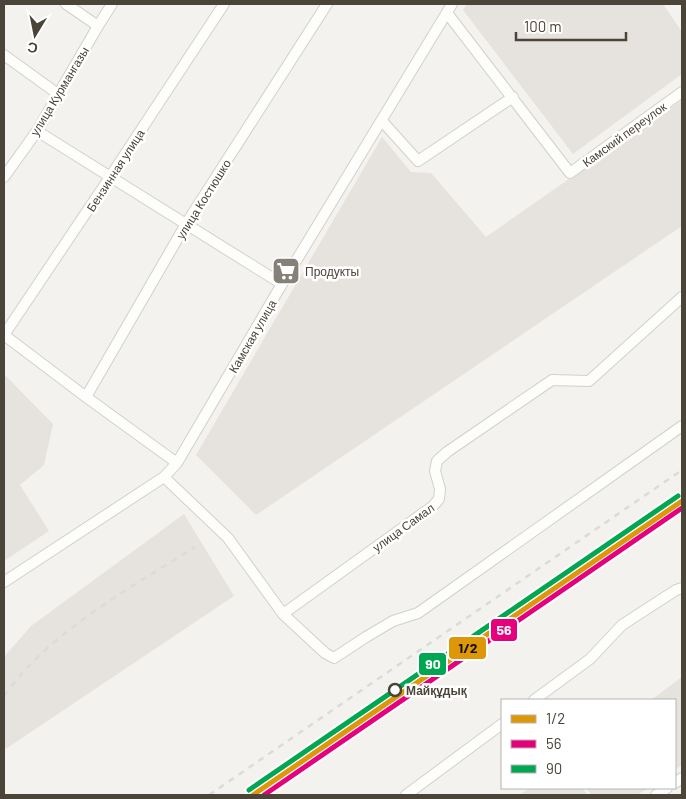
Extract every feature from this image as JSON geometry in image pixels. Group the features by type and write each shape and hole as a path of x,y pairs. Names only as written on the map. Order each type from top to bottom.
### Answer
{"street":[{"path":"66,4 98,26"},
{"name":"улица Курмангазы","path":"4,177 37,131 112,4"},
{"name":"Бензинная улица","path":"4,335 224,4"},
{"name":"улица Костюшко","path":"86,397 186,224 327,4"},
{"name":"Камский переулок","path":"449,8 570,173 682,92"},
{"name":"Камская улица","path":"4,582 164,477 177,463 282,284 449,8"},
{"path":"4,55 58,94"},
{"path":"382,121 418,161 513,97"},
{"path":"37,131 282,284"},
{"name":"улица Самал","path":"283,614 433,506 439,499 440,489 435,471 436,461 552,380 589,381 682,297"},
{"path":"4,335 177,463"},
{"path":"164,477 228,538 283,614 325,653 334,658 392,621 418,613 682,426"},
{"path":"535,699 590,659 622,624 682,588"},
{"path":"406,795 501,725"}],"shaded area":[{"path":"467,4 663,4 682,32 682,74 573,154 463,10"},
{"path":"682,100 682,226 256,515 196,455 382,137 411,172 431,173 486,237"},
{"path":"4,374 53,424 44,465 20,485 49,531 4,561"},
{"path":"184,514 234,596 4,750 4,657 31,626"},
{"path":"682,677 682,765 676,769 676,699 652,699"},
{"path":"528,789 583,789 587,795 519,795"},
{"path":"587,789 646,789 637,795 592,795"}],"railway":[{"path":"209,795 682,470"},
{"path":"4,696 22,673 67,632 118,595 195,547"}],"transit line":[{"name":"90","path":"249,790 678,496"},
{"name":"1/2","path":"253,795 682,501"},
{"name":"56","path":"264,795 682,508"}],"place":[{"name":"Продукты","path":"286,271"},
{"name":"Майқұдық","path":"395,690"}]}
